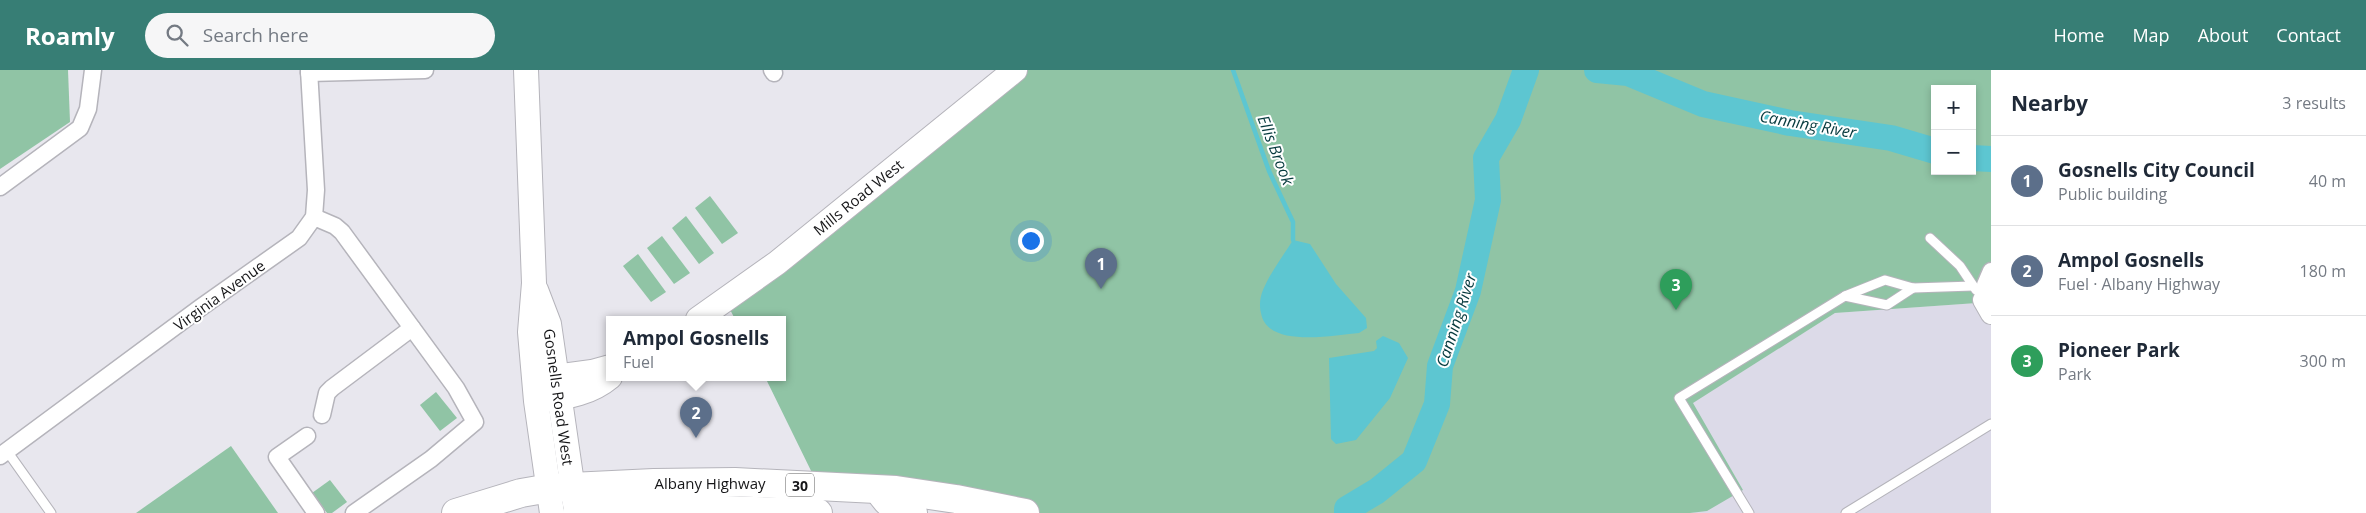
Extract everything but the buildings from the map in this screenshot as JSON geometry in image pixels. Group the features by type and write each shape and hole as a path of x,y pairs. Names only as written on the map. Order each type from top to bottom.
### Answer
{"highway":[{"name":"Albany Highway","path":"566,503 654,483 735,482 878,489 956,499 1025,513"},
{"path":"878,489 893,508 913,513"},
{"name":"Albany Highway","path":"456,513 520,493 566,503 621,510 696,509 818,513"}],"main road":[{"name":"Gosnells Road West","path":"526,70 534,283 530,332 568,464 566,503"},
{"name":"Mills Road West","path":"702,316 776,263 1015,70"},
{"path":"546,389 606,368"},
{"path":"546,389 586,392 606,380"}],"street":[{"path":"0,187 80,128 88,109 93,70"},
{"path":"354,513 431,459 475,422 456,388 342,232 335,226 314,217 316,190 309,71 425,70"},
{"name":"Virginia Avenue","path":"3,454 189,316 299,238 314,217"},
{"path":"1982,300 1984,285 1991,271"},
{"path":"322,415 327,393 332,388 412,328"},
{"path":"307,436 277,457 316,513"}],"lane":[{"path":"1930,238 1954,259 1982,300"},
{"path":"1749,513 1679,398 1845,296 1885,280 1914,288 1982,300"},
{"path":"1845,296 1887,305 1914,288"},
{"path":"1846,513 1991,424"},
{"path":"3,454 51,513"}],"shaded area":[{"path":"1991,302 1991,513 1690,513 1707,510 1743,490 1692,403 1835,313"}],"green space":[{"path":"0,70 68,70 70,122 0,169"},
{"path":"1020,70 1991,70 1991,302 1835,313 1693,403 1743,490 1707,511 1690,513 1014,513 818,485 767,381 786,381 786,316 733,316 727,304"},
{"path":"710,196 738,233 722,244 695,208"},
{"path":"686,216 714,253 699,264 672,228"},
{"path":"662,236 690,273 674,284 647,248"},
{"path":"638,254 666,292 651,302 623,266"},
{"path":"436,392 457,418 440,431 420,405"},
{"path":"231,446 278,513 136,513"},
{"path":"330,480 347,502 332,513 327,513 312,493"}],"water":[{"path":"1293,240 1310,244 1336,284 1366,318 1367,328 1359,333 1303,337 1288,336 1275,332 1266,324 1260,310 1262,293 1273,271"},
{"path":"1383,336 1399,343 1408,358 1390,398 1356,440 1336,444 1331,439 1329,358 1374,351 1377,348 1376,341"}],"waterway":[{"name":"Ellis Brook","path":"1233,70 1269,171 1293,222 1293,240"},
{"name":"Canning River","path":"1347,513 1347,509 1377,491 1414,461 1437,404 1440,366 1468,291 1488,200 1486,158 1508,120 1526,70"},
{"name":"Canning River","path":"1597,70 1628,73 1703,104 1790,123 1891,138 1931,150"},
{"name":"Canning River","path":"1976,158 1991,159"}],"place":[{"name":"Gosnells City Council","path":"1101,289"},
{"name":"Pioneer Park","path":"1676,310"},
{"name":"Ampol Gosnells","path":"696,438"}]}
